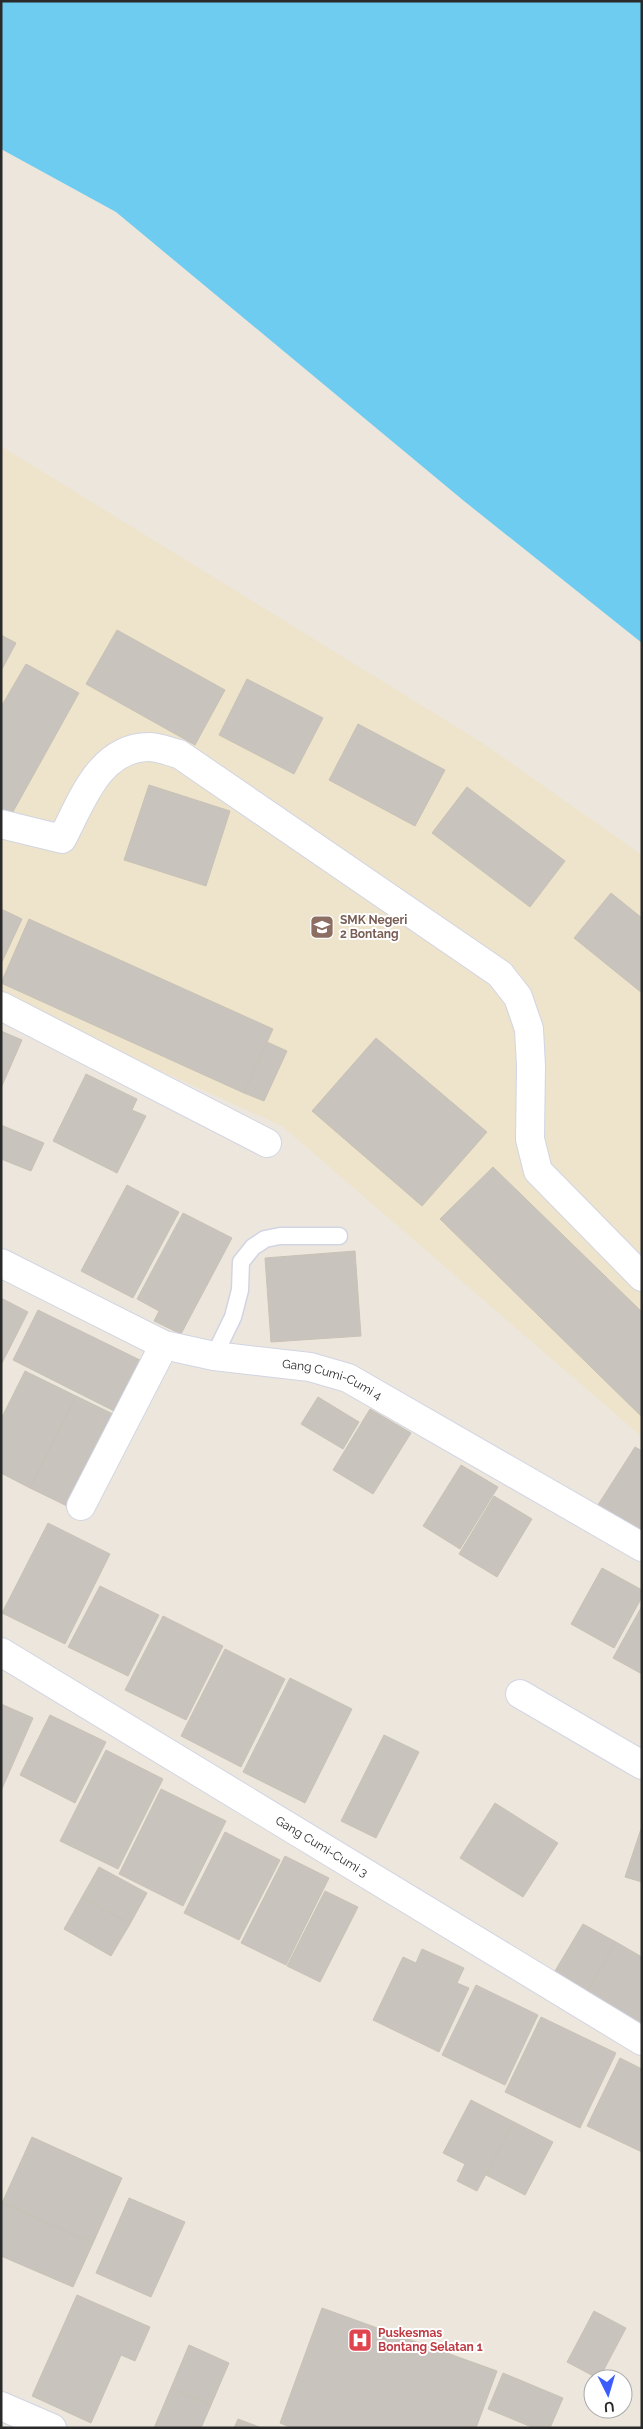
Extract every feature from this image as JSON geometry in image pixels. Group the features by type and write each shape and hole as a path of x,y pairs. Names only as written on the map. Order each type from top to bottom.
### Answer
{"street":[{"path":"1,824 62,839 95,776 111,760 129,750 150,747 179,754 492,968 500,974 518,997 529,1029 531,1066 530,1139 538,1171 642,1277"},
{"path":"1,1006 267,1143"},
{"name":"Gang Cumi-Cumi 4","path":"1,1263 164,1345 214,1356 310,1367 348,1378 386,1398 642,1547"},
{"path":"81,1506 164,1345"},
{"name":"Gang Cumi-Cumi 3","path":"1,1652 642,2041"},
{"path":"520,1694 642,1765"},
{"path":"1,2406 52,2428"}],"lane":[{"path":"214,1356 233,1317 240,1290 241,1262 253,1247 265,1239 280,1236 339,1236"}],"shaded area":[{"name":"SMK Negeri 2 Bontang","path":"1,446 481,742 642,855 642,1437 282,1126 1,998"}],"water":[{"path":"1,1 642,1 642,643 464,501 116,212 1,149"}],"building":[{"path":"117,630 225,690 195,745 86,684"},
{"path":"1,635 16,643 1,671"},
{"path":"26,664 79,693 9,819 1,815 1,707"},
{"path":"247,679 323,718 294,774 219,735"},
{"path":"358,724 445,770 415,826 329,780"},
{"path":"149,785 230,811 206,886 124,860"},
{"path":"467,787 565,861 530,907 432,833"},
{"path":"611,893 642,918 642,993 574,938"},
{"path":"1,909 22,919 1,964"},
{"path":"29,919 273,1029 244,1093 1,983"},
{"path":"1,1031 22,1040 1,1088"},
{"path":"376,1038 487,1132 422,1206 312,1111"},
{"path":"267,1042 287,1051 264,1101 244,1093"},
{"path":"86,1074 137,1099 132,1110 146,1116 117,1173 53,1141"},
{"path":"1,1125 44,1143 31,1171 1,1159"},
{"path":"493,1167 642,1312 642,1417 440,1219"},
{"path":"127,1185 179,1212 133,1298 81,1271"},
{"path":"183,1213 232,1238 181,1334 154,1321 159,1311 137,1299"},
{"path":"355,1251 361,1336 271,1342 265,1258"},
{"path":"1,1298 28,1312 1,1365"},
{"path":"38,1310 146,1363 120,1414 13,1360"},
{"path":"25,1371 76,1396 30,1488 1,1473 1,1419"},
{"path":"76,1396 113,1414 67,1506 30,1488"},
{"path":"318,1397 359,1422 343,1449 301,1424"},
{"path":"370,1409 411,1433 373,1494 333,1470"},
{"path":"635,1447 642,1451 642,1536 596,1508"},
{"path":"461,1465 498,1487 460,1549 423,1526"},
{"path":"494,1496 532,1519 497,1577 459,1554"},
{"path":"48,1523 110,1554 65,1644 2,1613"},
{"path":"602,1568 642,1590 642,1597 614,1648 571,1624"},
{"path":"100,1586 159,1615 128,1676 68,1647"},
{"path":"642,1606 642,1674 613,1658"},
{"path":"163,1616 223,1646 186,1720 125,1690"},
{"path":"225,1649 285,1679 241,1767 181,1736"},
{"path":"290,1678 352,1709 305,1803 243,1772"},
{"path":"1,1704 33,1718 1,1791"},
{"path":"50,1715 106,1742 75,1803 20,1775"},
{"path":"384,1735 419,1752 376,1838 341,1821"},
{"path":"106,1750 163,1779 118,1869 60,1841"},
{"path":"161,1789 226,1821 183,1906 119,1874"},
{"path":"495,1803 558,1843 523,1897 460,1858"},
{"path":"642,1826 642,1882 625,1877"},
{"path":"225,1832 280,1860 239,1940 184,1913"},
{"path":"285,1856 329,1878 286,1965 241,1943"},
{"path":"99,1867 147,1893 130,1924 82,1897"},
{"path":"325,1891 358,1907 320,1982 287,1966"},
{"path":"82,1897 130,1924 111,1956 64,1929"},
{"path":"583,1924 616,1942 585,1995 552,1976"},
{"path":"616,1942 642,1957 642,2027 585,1995"},
{"path":"422,1949 464,1968 457,1983 469,1988 439,2052 373,2020 403,1957 416,1963"},
{"path":"476,1985 538,2015 505,2085 442,2055"},
{"path":"541,2017 616,2053 580,2128 505,2092"},
{"path":"620,2058 642,2069 642,2152 587,2126"},
{"path":"471,2100 514,2122 477,2191 457,2181 465,2164 443,2153"},
{"path":"514,2122 553,2142 525,2195 486,2175"},
{"path":"32,2137 122,2178 93,2243 2,2203"},
{"path":"129,2198 185,2222 151,2297 96,2273"},
{"path":"1,2202 93,2243 73,2287 1,2256"},
{"path":"77,2295 150,2327 135,2361 121,2355 91,2423 32,2396"},
{"name":"Puskesmas Bontang Selatan 1","path":"322,2308 497,2371 476,2428 292,2428 280,2423"},
{"path":"594,2311 626,2328 604,2369 583,2370 567,2362"},
{"path":"189,2345 229,2363 211,2405 171,2388"},
{"path":"503,2373 563,2398 550,2428 534,2428 488,2409"},
{"path":"171,2388 211,2405 201,2428 154,2428"},
{"path":"238,2419 262,2428 234,2428"}],"place":[{"name":"SMK Negeri 2 Bontang","path":"322,927"},
{"name":"Puskesmas Bontang Selatan 1","path":"360,2340"}]}
